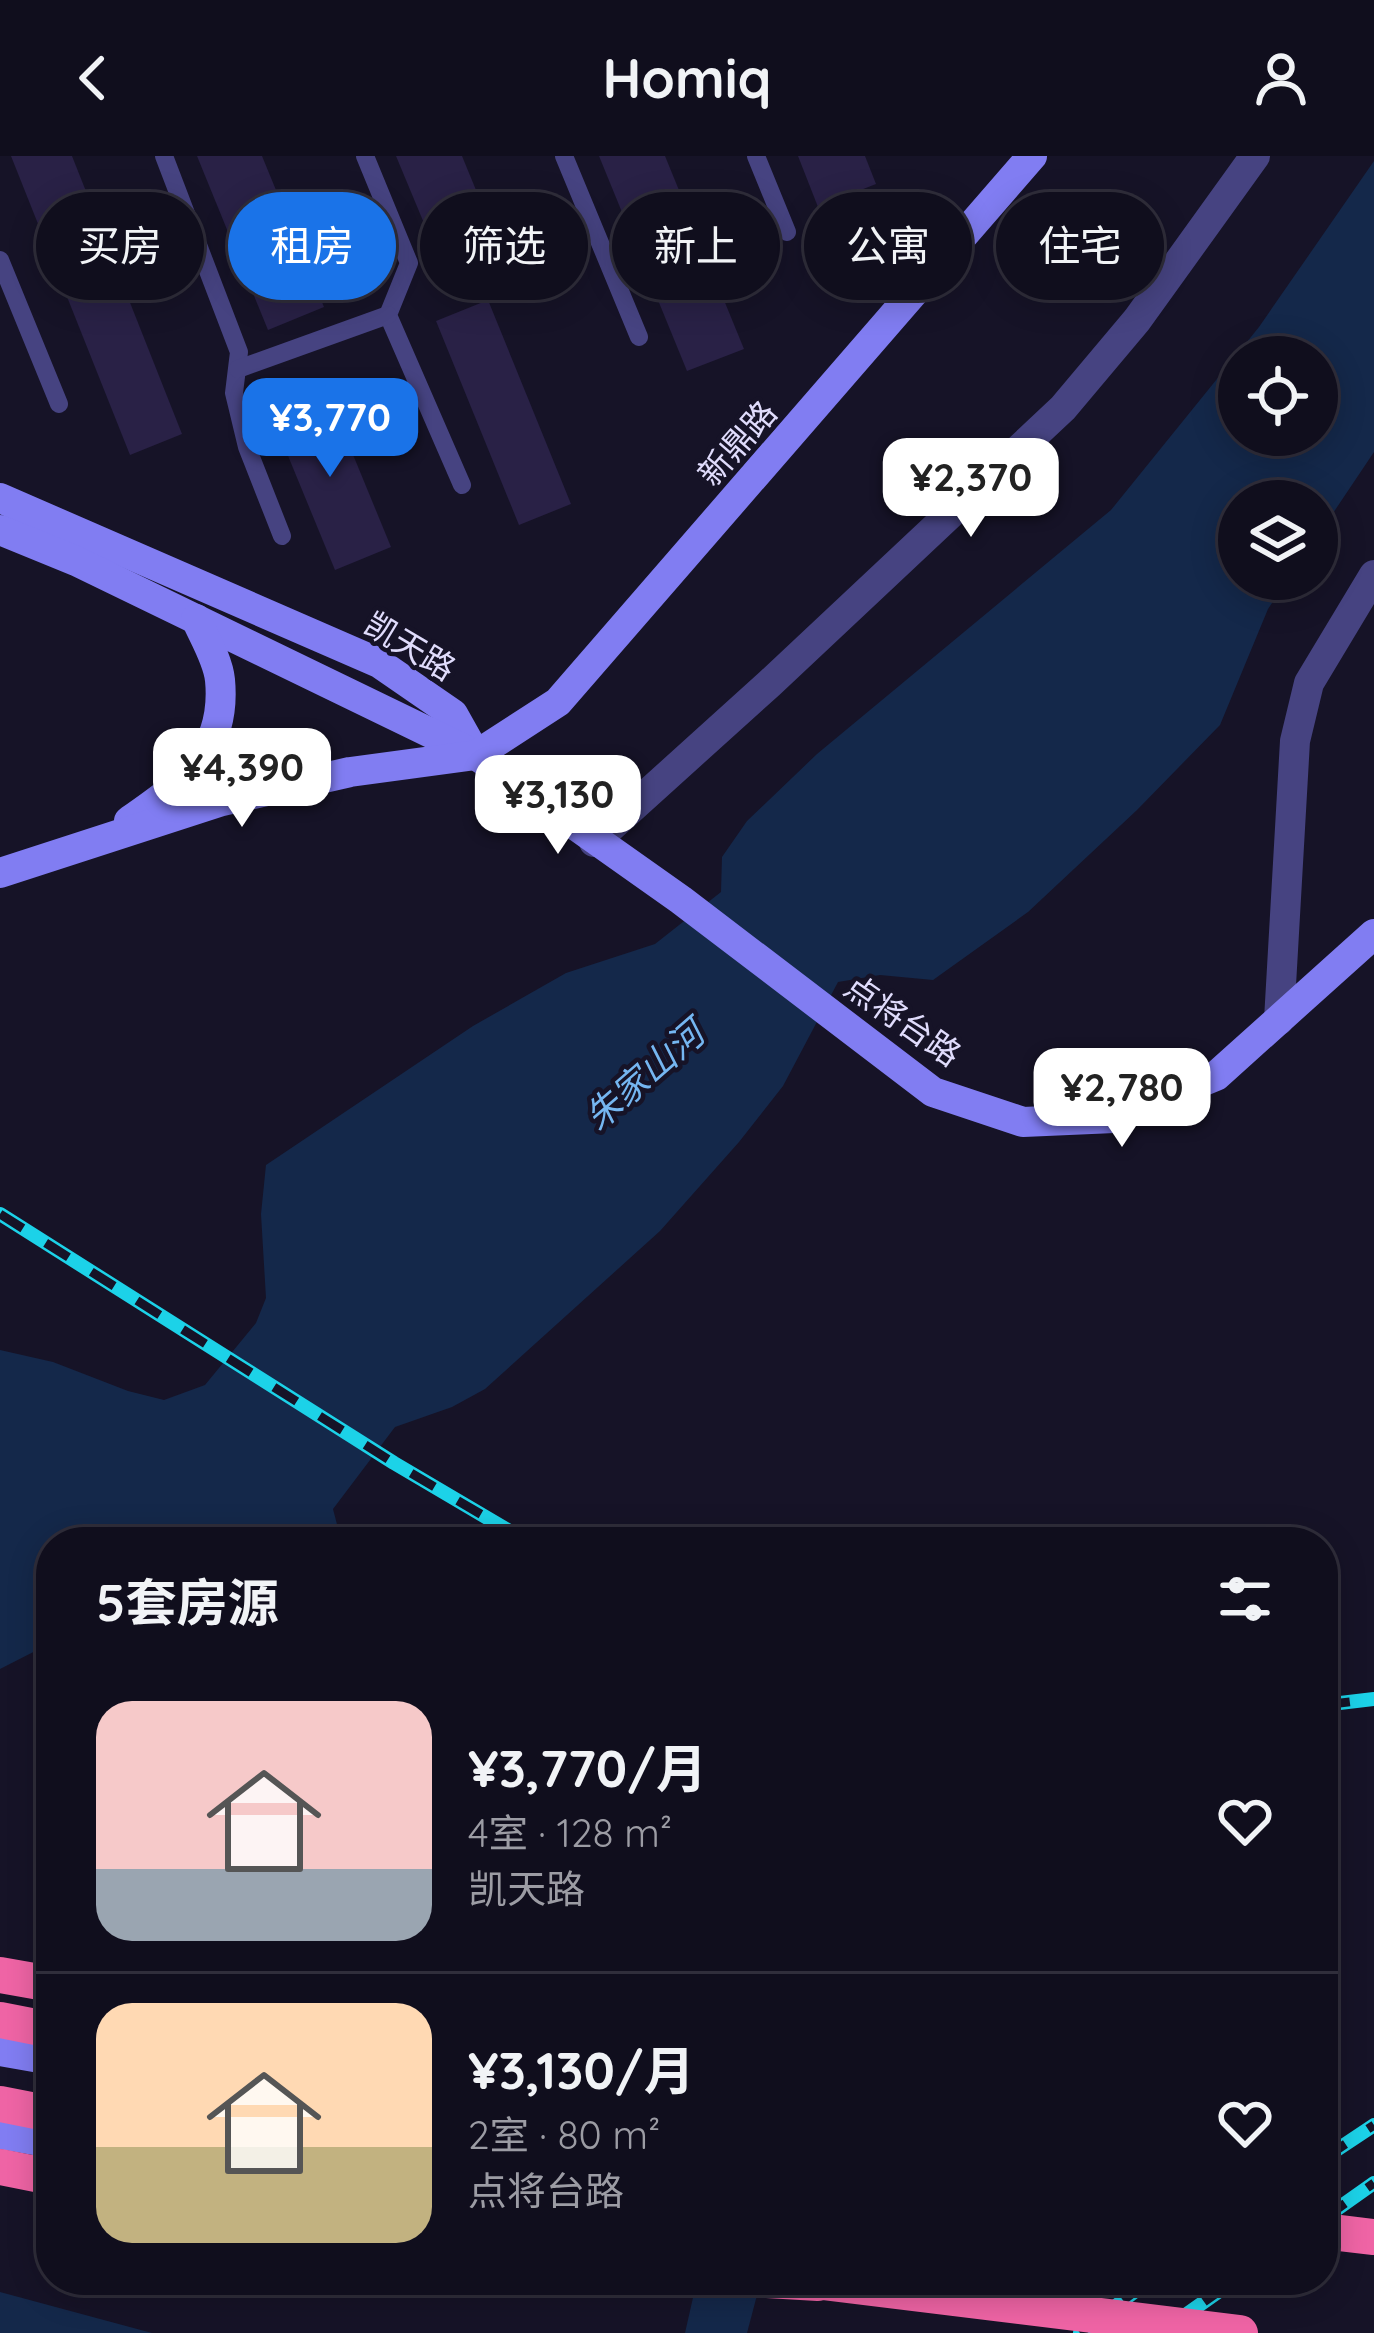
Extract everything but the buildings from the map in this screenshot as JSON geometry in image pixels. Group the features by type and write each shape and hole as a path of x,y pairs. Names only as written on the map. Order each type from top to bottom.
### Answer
{"highway":[{"path":"0,1975 36,1981"},
{"path":"0,2020 36,2027"},
{"path":"0,2104 36,2111"},
{"path":"0,2167 36,2173"},
{"path":"921,2295 1240,2333"}],"street":[{"name":"新鼎路","path":"476,755 558,702 1031,156"},
{"path":"594,842 1064,408 1137,320 1255,156"},
{"name":"凯天路","path":"0,498 379,663 453,714 476,755"},
{"name":"凯天路","path":"0,530 76,561 476,755"},
{"path":"1279,1021 1294,741 1309,683 1374,575"},
{"path":"106,837 184,782 205,757 218,720 220,676 196,619"},
{"path":"0,874 222,801 350,772 476,755"},
{"name":"点将台路","path":"476,755 681,900 933,1092 1023,1122 1114,1118 1216,1076 1374,934"},
{"path":"0,2051 36,2057"},
{"path":"0,2134 36,2141"}],"lane":[{"path":"164,156 239,352 234,393 247,447 281,536"},
{"path":"364,156 409,263 388,315 462,485"},
{"path":"564,156 639,337"},
{"path":"756,156 787,232"},
{"path":"0,260 58,404"},
{"path":"238,369 388,315"}],"water":[{"name":"朱家山河","path":"1374,161 1374,452 1338,506 1338,480 1218,480 1218,600 1274,600 1220,725 1028,912 933,980 880,975 838,982 783,1086 660,1231 485,1389 452,1407 395,1427 333,1509 338,1527 36,1527 36,1651 0,1669 0,1350 53,1362 164,1400 205,1385 256,1323 266,1298 261,1214 266,1165 473,1026 566,973 655,944 721,892 722,857 747,821 817,754 1111,510 1218,378 1218,456 1338,456 1338,336 1252,336"},
{"path":"0,2292 152,2333 0,2333"},
{"path":"694,2295 757,2295 747,2333 685,2333"}],"railway":[{"path":"0,1214 503,1527"},
{"path":"1338,1703 1374,1699"},
{"path":"1338,2149 1374,2125"},
{"path":"1338,2208 1374,2183"},
{"path":"1080,2333 1130,2295"},
{"path":"1160,2333 1214,2295"}]}
